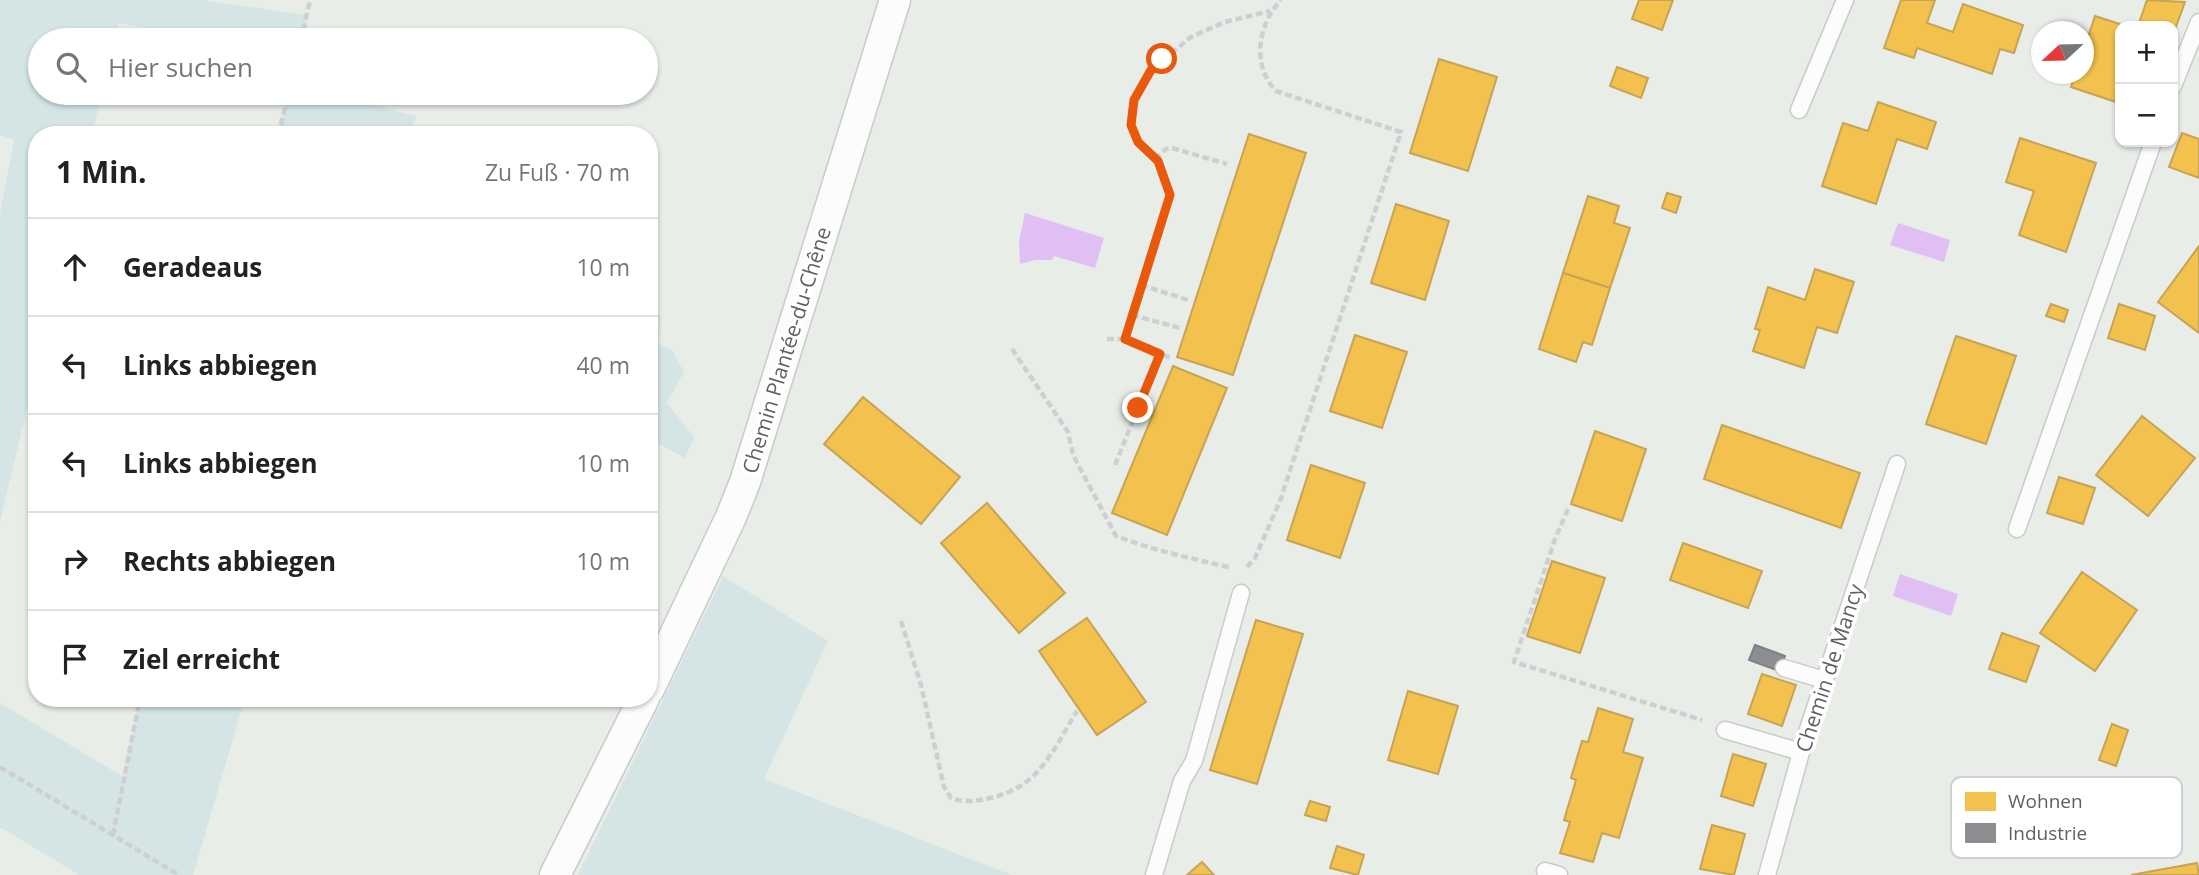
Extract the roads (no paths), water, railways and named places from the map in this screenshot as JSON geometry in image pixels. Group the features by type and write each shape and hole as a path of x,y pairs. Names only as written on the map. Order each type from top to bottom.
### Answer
{"street":[{"name":"Chemin Plantée-du-Chêne","path":"658,670 745,482 895,0"},
{"path":"555,875 639,707"}],"lane":[{"path":"1799,110 1845,0"},
{"path":"2174,84 2199,22"},
{"path":"2017,528 2151,147"},
{"name":"Chemin de Mancy","path":"1767,875 1801,752 1896,464"},
{"path":"1154,875 1182,781 1194,761 1241,593"},
{"path":"1784,668 1824,680"},
{"path":"1725,730 1801,752"}]}
